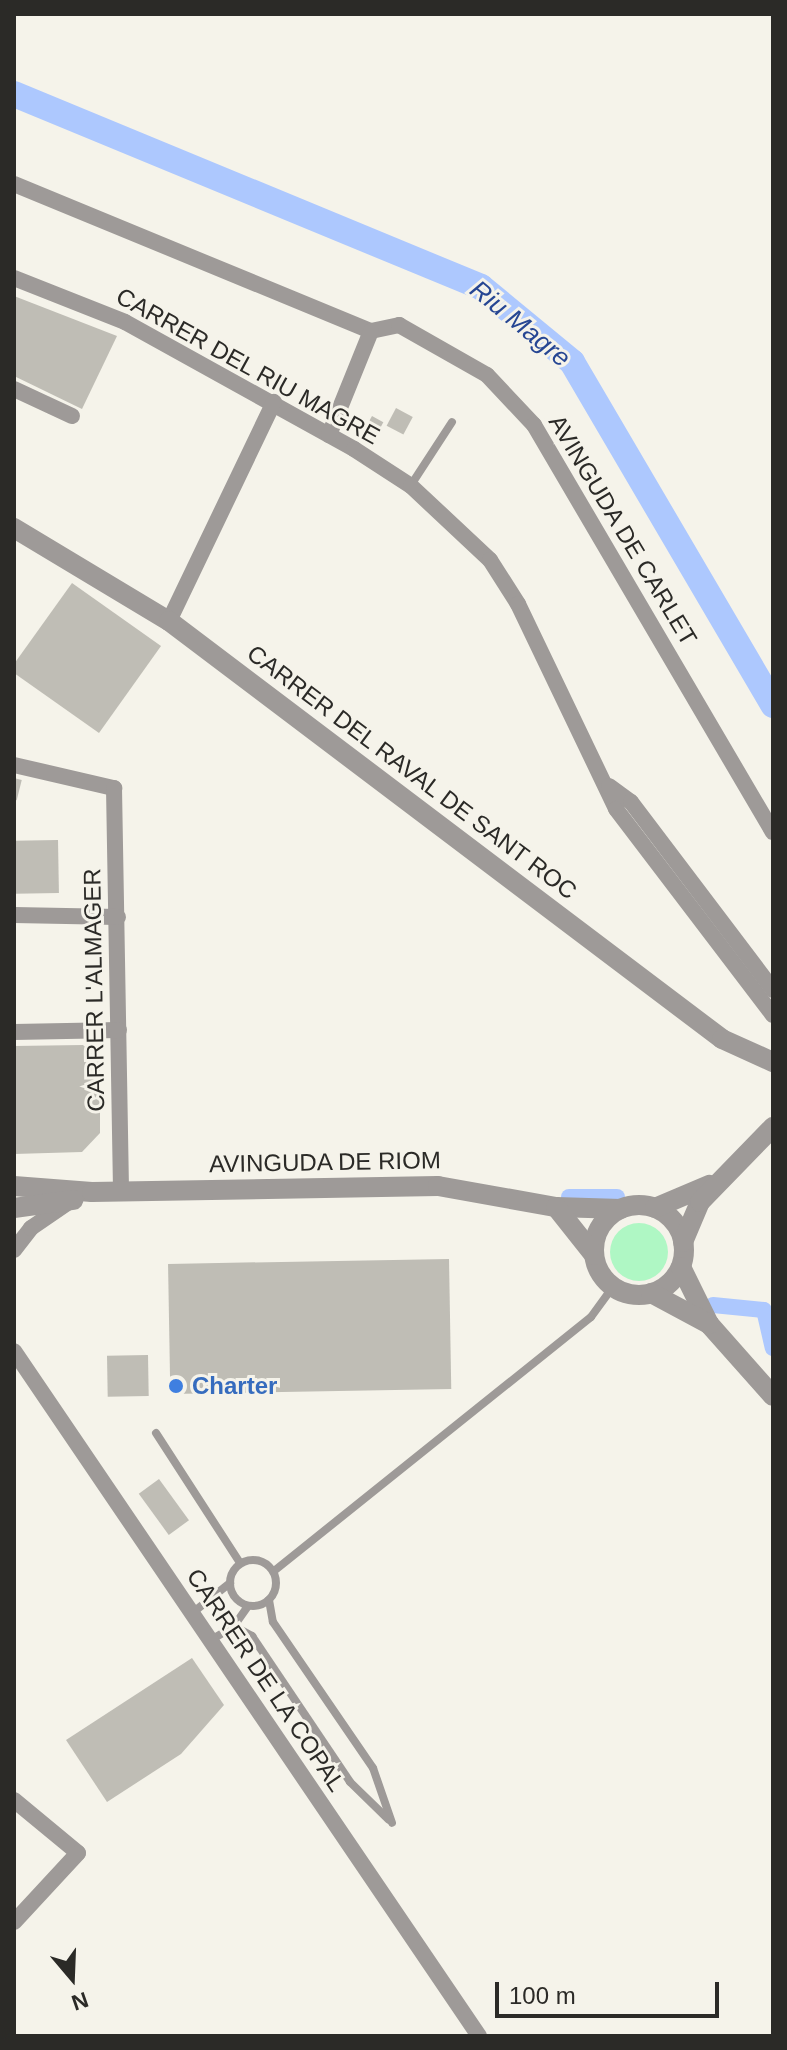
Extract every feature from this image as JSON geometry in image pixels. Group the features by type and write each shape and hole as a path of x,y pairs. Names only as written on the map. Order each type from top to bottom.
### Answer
{"street":[{"name":"AVINGUDA DE CARLET","path":"14,184 371,331 399,325 487,375 534,425 773,832"},
{"name":"CARRER DEL RIU MAGRE","path":"14,278 125,322 274,402 411,486 490,560 607,785 616,809 773,1015"},
{"path":"329,435 371,331"},
{"path":"14,389 72,416"},
{"path":"169,621 274,402"},
{"name":"CARRER DEL RAVAL DE SANT ROC","path":"14,528 169,621 722,1039 773,1062"},
{"name":"CARRER L'ALMAGER","path":"14,765 114,788 121,1192"},
{"path":"607,785 631,802 773,990"},
{"path":"14,915 118,917"},
{"path":"14,1032 119,1030"},
{"path":"773,1127 719,1179 700,1202 683,1242 681,1267 709,1324 773,1396"},
{"path":"594,1255 600,1228 621,1209 655,1208 719,1179"},
{"name":"AVINGUDA DE RIOM","path":"14,1186 92,1192 438,1186 556,1207 621,1209"},
{"name":"AVINGUDA DE RIOM","path":"14,1208 70,1201 92,1192"},
{"path":"14,1250 31,1228 70,1201"},
{"path":"556,1207 594,1255 613,1287 651,1293 709,1324"},
{"path":"655,1208 678,1227 683,1242"},
{"path":"651,1293 681,1267"},
{"name":"CARRER DE LA COPAL","path":"16,1361 479,2036"},
{"path":"14,1800 78,1853 14,1922"}],"lane":[{"path":"411,486 452,422"},
{"path":"274,1571 591,1317 613,1287"},
{"path":"156,1433 240,1563"},
{"path":"234,1626 252,1636 350,1782 392,1823 373,1768 273,1622 269,1600 277,1587 274,1571 263,1561 240,1563"},
{"path":"191,1614 230,1583 240,1563"},
{"path":"230,1583 235,1598 248,1606"},
{"path":"210,1641 234,1626 248,1606 269,1600"}],"green space":[{"path":"639,1223 660,1231 668,1252 660,1273 639,1281 618,1273 610,1252 618,1231"}],"building":[{"path":"14,296 117,336 82,409 14,376"},
{"path":"396,408 413,417 403,435 387,426"},
{"path":"372,416 383,422 373,441 362,434"},
{"path":"72,583 161,646 99,733 14,673 14,664"},
{"path":"14,778 22,780 17,800 14,800"},
{"path":"58,840 59,893 15,894 14,841"},
{"path":"83,1045 100,1061 100,1133 82,1152 14,1154 14,1046"},
{"path":"449,1259 451,1389 170,1394 168,1264"},
{"path":"148,1355 149,1396 108,1397 107,1356"},
{"path":"159,1479 189,1520 169,1535 139,1494"},
{"path":"192,1658 224,1705 181,1754 107,1802 66,1740"}],"waterway":[{"name":"Riu Magre","path":"14,94 481,287 572,362 773,705"},
{"path":"569,1197 617,1197"},
{"path":"713,1305 764,1310 773,1348"}],"place":[{"name":"Charter","path":"176,1386"}]}
